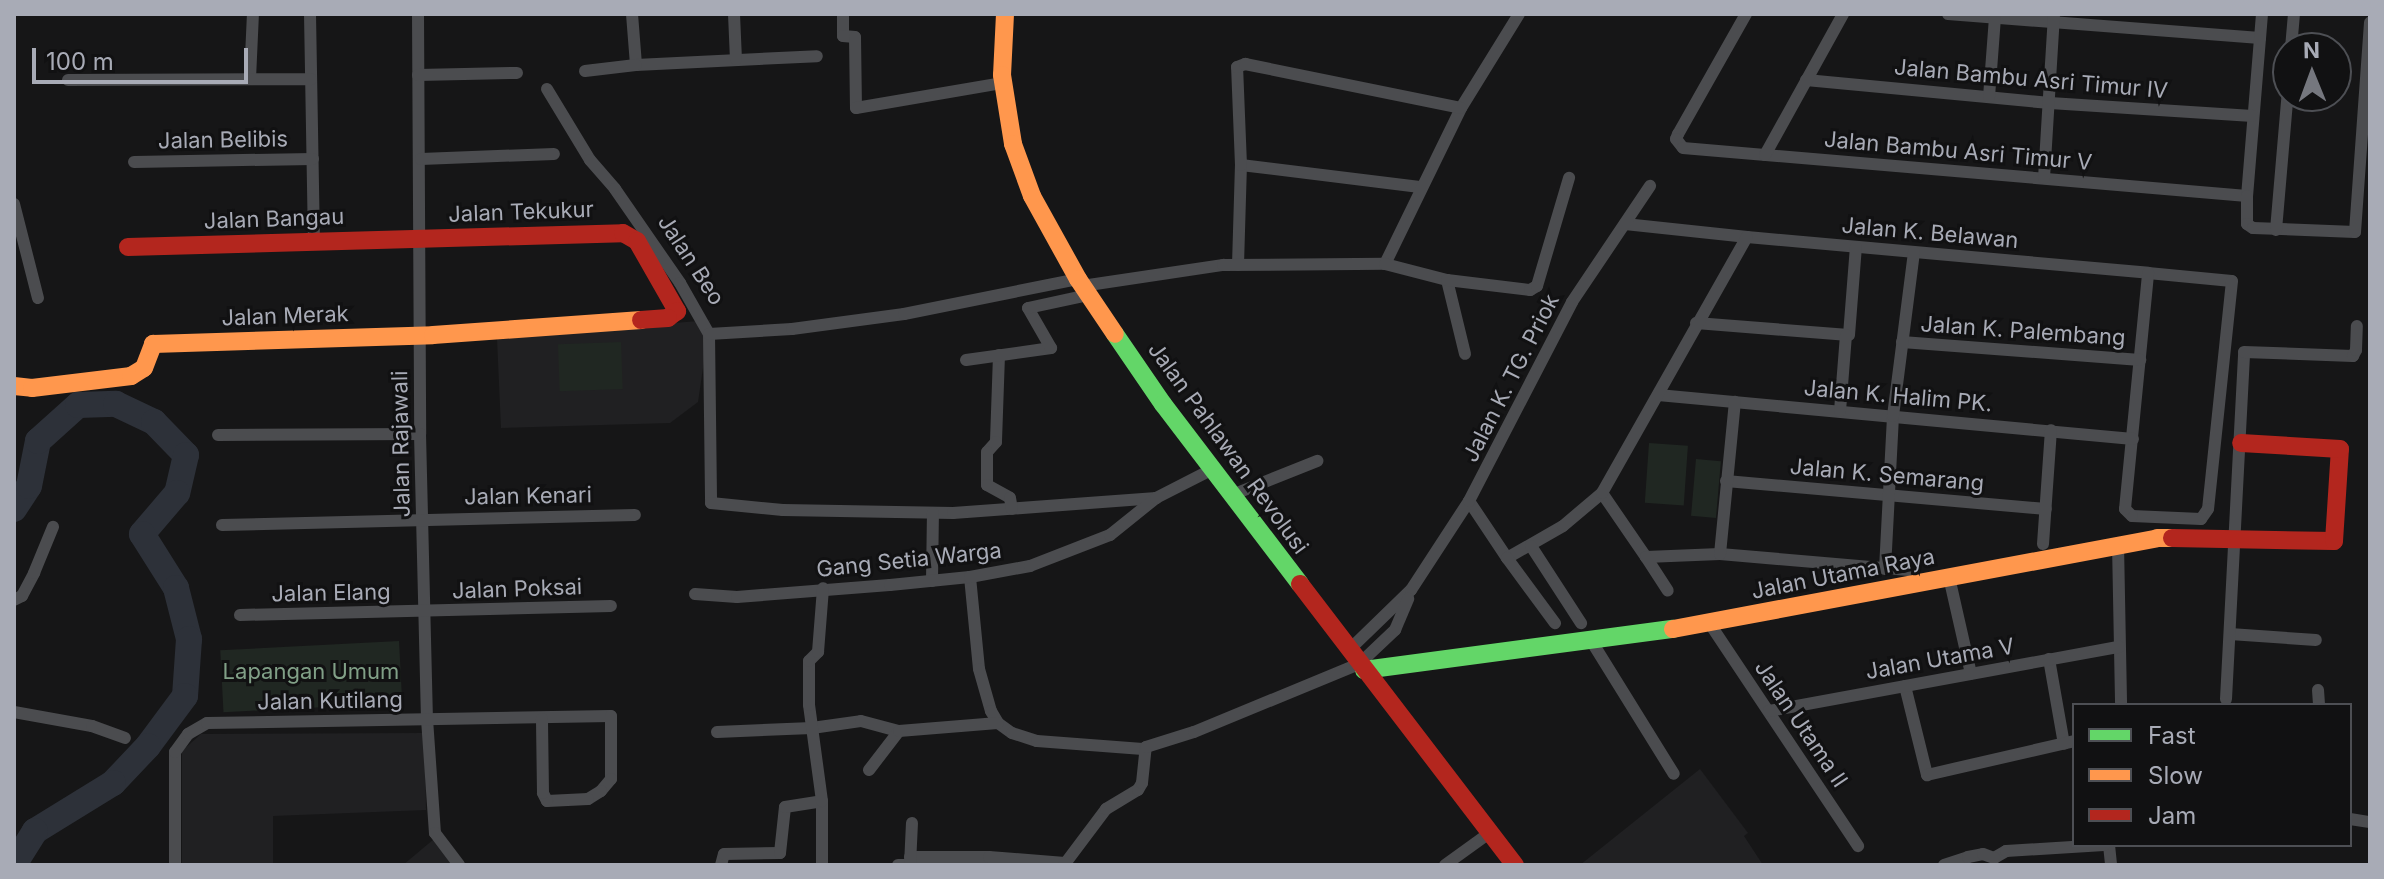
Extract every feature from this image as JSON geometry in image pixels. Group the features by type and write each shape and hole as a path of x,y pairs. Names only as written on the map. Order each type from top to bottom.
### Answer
{"street":[{"path":"250,79 253,14"},
{"path":"310,14 314,242"},
{"name":"Jalan Rajawali","path":"418,14 421,518 427,719 435,833 459,865"},
{"path":"632,14 636,65"},
{"path":"734,14 736,59"},
{"path":"843,14 843,36 855,37 856,108 1003,83"},
{"name":"Jalan Pahlawan Revolusi","path":"1005,14 1003,83 1013,144 1032,196 1082,287 1232,495 1488,834 1515,865"},
{"path":"1385,264 1461,108 1519,14"},
{"name":"Jalan Bambu Asri Timur V","path":"1746,14 1678,134 1676,139 1683,148 2247,196"},
{"path":"1765,155 1843,14"},
{"path":"1948,14 2053,18 2260,38"},
{"path":"2262,14 2246,222 2253,228 2276,230 2353,234 2364,208 2370,23"},
{"path":"1989,97 1995,18"},
{"path":"2044,178 2053,18"},
{"path":"585,71 636,65 817,56"},
{"path":"1238,265 1241,165 1237,67 1245,64 1461,108"},
{"path":"418,75 517,73"},
{"path":"68,80 311,79"},
{"name":"Jalan Bambu Asri Timur IV","path":"1806,80 2050,103 2253,116"},
{"name":"Jalan Beo","path":"547,89 590,160 615,189 680,283 709,334 792,329 1082,287"},
{"path":"2276,230 2286,112"},
{"path":"421,159 554,154"},
{"name":"Jalan Belibis","path":"134,162 313,159"},
{"path":"1241,165 1420,187"},
{"path":"966,360 1051,348 1028,308 1082,287 1238,265 1385,264 1447,280 1535,289 1569,178"},
{"name":"Jalan K. TG. Priok","path":"1357,661 1395,630 1411,590 1469,501 1572,302 1650,186"},
{"path":"14,204 38,298"},
{"name":"Jalan K. Belawan","path":"1625,224 2232,281 2208,509 2201,519 2127,513 2133,439"},
{"name":"Jalan Beo","path":"419,336 673,317 676,306 637,241 623,233"},
{"name":"Jalan Tekukur","path":"421,239 623,233"},
{"path":"1507,558 1563,526 1602,493 1747,237"},
{"name":"Jalan Bangau","path":"128,247 421,239"},
{"path":"1840,411 1856,247"},
{"path":"1885,569 1893,416 1914,252"},
{"path":"2133,439 2148,273"},
{"path":"1447,280 1465,354"},
{"path":"1696,323 1847,335"},
{"path":"2226,699 2237,537 2244,352 2353,356 2357,326"},
{"name":"Gang Setia Warga","path":"709,334 711,503 783,510 933,513 1156,498"},
{"name":"Jalan Merak","path":"14,386 32,388 131,376 144,368 153,344 419,336"},
{"name":"Jalan K. Palembang","path":"1902,342 2140,360"},
{"path":"999,355 996,442 987,452 987,485 1010,498 1012,509"},
{"name":"Jalan K. Halim PK.","path":"1658,395 2133,439"},
{"path":"1720,554 1735,402"},
{"path":"2043,544 2051,430"},
{"path":"218,435 420,434"},
{"name":"Jalan Utama Raya","path":"1357,661 1592,642 1710,624 2118,544 2182,536 2332,542 2336,539 2341,453 2337,448 2241,443"},
{"path":"1232,495 1317,461"},
{"name":"Gang Setia Warga","path":"695,594 737,597 932,581 1030,566 1110,535 1156,498 1213,469"},
{"name":"Jalan K. Semarang","path":"1726,481 2046,509"},
{"path":"1602,493 1668,591"},
{"path":"1469,501 1555,623"},
{"path":"932,581 933,513"},
{"name":"Jalan Kenari","path":"222,525 635,515"},
{"path":"14,600 22,596 53,527"},
{"path":"2118,544 2121,703"},
{"path":"1531,546 1581,623"},
{"path":"1645,555 1720,554 1908,570"},
{"path":"970,577 979,669 991,711 998,723 1012,733 1037,741 1143,749 1357,661"},
{"path":"1949,577 1971,674"},
{"path":"822,865 822,801 812,728 809,661 818,652 823,588"},
{"name":"Jalan Poksai","path":"423,611 611,606"},
{"name":"Jalan Elang","path":"240,615 423,611"},
{"name":"Jalan Utama II","path":"1710,624 1858,846"},
{"path":"2230,634 2316,640"},
{"path":"1592,642 1674,774"},
{"name":"Jalan Utama V","path":"1769,711 2119,647"},
{"path":"1905,686 1927,775 2069,743 2049,659"},
{"path":"2318,690 2319,703"},
{"path":"14,712 92,726 125,738"},
{"name":"Jalan Kutilang","path":"175,865 175,752 188,734 207,723 611,716 611,779 588,799 547,801 543,793 542,719"},
{"path":"717,732 812,728 861,721 899,731 998,723"},
{"path":"869,770 899,731"},
{"path":"910,857 989,857 1064,864 1106,809 1138,790 1142,783 1143,749"},
{"path":"721,865 724,854 780,853 785,807 822,801"},
{"path":"898,865 910,865 912,823"},
{"path":"1445,865 1488,834"},
{"path":"1944,865 1983,854 1994,861 2006,851 2073,847"}],"shaded area":[{"path":"710,320 698,402 670,423 501,428 497,338"},
{"path":"425,733 426,810 273,816 273,865 182,865 182,751 201,734"},
{"path":"1700,769 1748,833 1744,836 1763,865 1580,865"},
{"path":"434,839 454,865 403,865"}],"green space":[{"path":"621,342 623,389 560,391 558,344"},
{"path":"1649,443 1688,446 1684,506 1645,503"},
{"path":"1696,459 1721,461 1716,518 1691,516"},
{"name":"Lapangan Umum","path":"399,641 402,703 223,712 220,650"}],"waterway":[{"path":"14,509 29,486 38,441 78,405 116,404 154,422 186,455 177,493 142,534 176,588 189,639 185,696 148,746 113,783 35,831 14,865"}],"traffic: fast":[{"path":"1115,334 1163,404 1300,584"},
{"path":"1364,670 1673,629"}],"traffic: slow":[{"path":"1005,14 1002,75 1013,144 1032,196 1078,279 1115,334"},
{"path":"14,386 32,388 131,376 144,368 153,344 433,335 641,320"},
{"path":"1673,629 2157,538 2172,538"}],"traffic: jam":[{"path":"128,247 623,233 637,241 677,311 668,318 641,320"},
{"path":"2172,538 2334,541 2340,449 2241,443"},
{"path":"1300,584 1515,865"}]}
